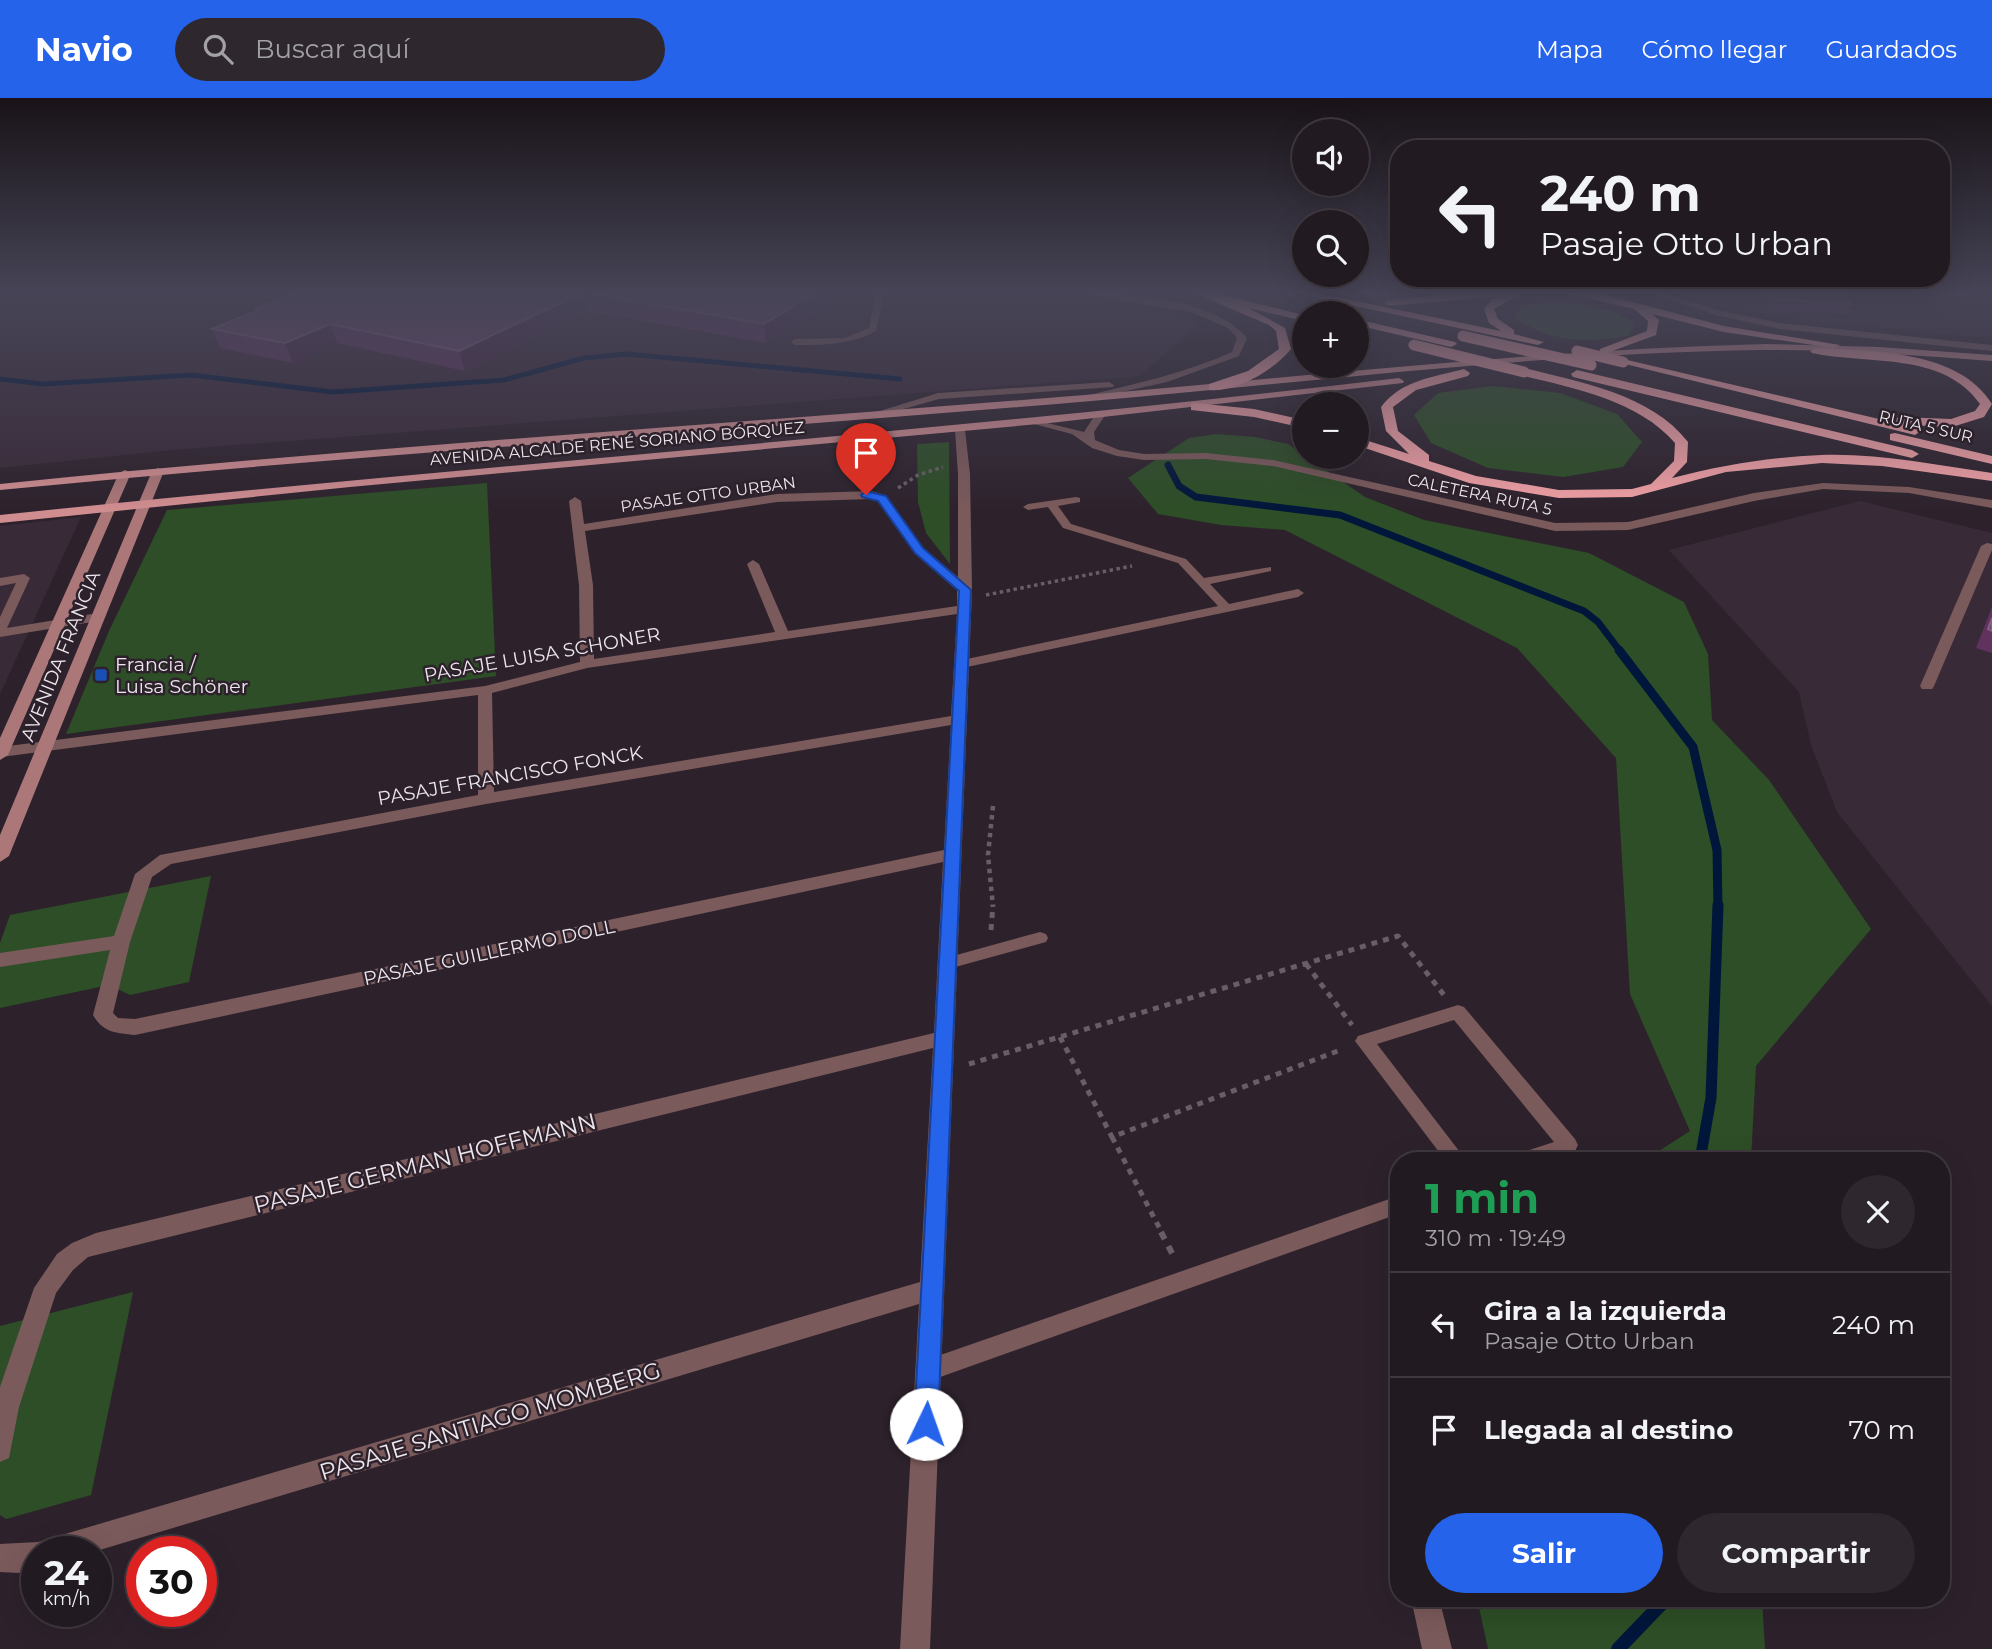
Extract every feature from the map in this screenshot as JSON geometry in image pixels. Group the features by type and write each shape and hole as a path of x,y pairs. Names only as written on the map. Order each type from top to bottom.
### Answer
{"highway":[{"path":"1213,387 1266,365"},
{"path":"1497,365 1618,399 1667,424 1681,444 1679,462 1665,480 1643,491"},
{"name":"RUTA 5 SUR","path":"1541,365 1992,475"},
{"name":"RUTA 5 SUR","path":"1593,365 1992,460"},
{"path":"1637,365 1992,449"},
{"path":"1832,411 1943,423 1971,418 1984,411 1986,404 1973,387 1936,369 1920,365"},
{"path":"1464,373 1424,384 1399,395 1387,407 1386,418 1394,434 1405,445 1442,467 1474,480"},
{"path":"1195,407 1254,413 1292,421"},
{"path":"1369,446 1474,480 1559,494 1643,491 1725,468 1822,459 1882,462 1992,475"}],"main road":[{"name":"AVENIDA ALCALDE RENÉ SORIANO BÓRQUEZ","path":"0,487 389,450 1089,398 1441,365"},
{"name":"AVENIDA ALCALDE RENÉ SORIANO BÓRQUEZ","path":"0,519 145,504 371,472 960,430 1195,407 1544,365"},
{"path":"960,430 1089,398"},
{"path":"371,472 389,450"},
{"name":"AVENIDA FRANCIA","path":"0,856 158,471"},
{"name":"AVENIDA FRANCIA","path":"1,753 125,474"}],"street":[{"path":"1089,398 1161,381 1206,365"},
{"path":"872,415 938,396 1161,381"},
{"path":"1090,440 1089,432 1100,417"},
{"name":"CALETERA RUTA 5","path":"1035,423 1076,432 1104,450 1130,456 1206,456 1301,468 1534,524 1576,528 1643,524 1797,488 1879,488 1992,504"},
{"path":"910,1647 929,1370 965,600 960,430"},
{"name":"PASAJE OTTO URBAN","path":"580,528 777,498 860,494 882,498"},
{"path":"882,498 919,551 965,600"},
{"path":"575,501 586,585 587,664"},
{"path":"753,564 783,636"},
{"name":"PASAJE LUISA SCHONER","path":"1,753 45,745 485,690 587,664 783,636 965,600"},
{"path":"485,690 486,799"},
{"name":"PASAJE FRANCISCO FONCK","path":"121,942 144,874 157,863 486,799 959,719"},
{"name":"PASAJE GUILLERMO DOLL","path":"121,942 103,1014 113,1025 135,1027 953,854"},
{"path":"0,960 121,942"},
{"name":"PASAJE GERMAN HOFFMANN","path":"3,1407 46,1288 65,1262 96,1243 944,1038"},
{"name":"PASAJE SANTIAGO MOMBERG","path":"101,1536 933,1289"},
{"path":"0,1448 3,1407"},
{"path":"0,1558 21,1559"},
{"path":"1427,1607 1437,1649"}],"lane":[{"path":"1028,507 1076,500"},
{"path":"1051,503 1067,526 1182,561 1226,608"},
{"path":"1927,686 1987,546 1992,547"},
{"path":"1202,582 1267,569"},
{"path":"0,582 24,578 0,632"},
{"path":"962,664 1298,593"},
{"path":"0,632 98,617"},
{"path":"948,963 1040,938"},
{"path":"1450,1152 1364,1041 1458,1012 1568,1145 1547,1152"},
{"path":"929,1370 1390,1208"}],"path":[{"path":"882,498 918,475 962,462"},
{"path":"965,600 1172,558"},
{"path":"989,952 994,900 988,855 993,806"},
{"path":"942,1072 1398,936 1458,1012"},
{"path":"1112,1137 1364,1041 1306,964"},
{"path":"1060,1037 1186,1279"}],"shaded area":[{"path":"0,365 1151,365 1139,376 172,450 0,468"},
{"path":"1860,501 1992,533 1992,1006 1837,812 1811,745 1799,692 1669,550"},
{"path":"81,517 0,694 0,526"}],"green space":[{"path":"1493,386 1560,393 1617,414 1642,442 1623,467 1563,477 1488,468 1431,443 1414,415 1438,393"},
{"path":"1217,434 1255,437 1288,444 1292,447 1292,469 1324,469 1365,497 1424,520 1589,553 1684,602 1708,654 1712,720 1769,780 1871,929 1756,1066 1751,1152 1657,1152 1690,1131 1630,994 1616,758 1517,648 1285,530 1221,525 1158,514 1128,478 1189,438"},
{"path":"949,442 950,564 926,533 918,502 917,444"},
{"path":"487,483 496,676 66,734 109,631 167,510"},
{"path":"211,876 189,982 130,995 109,985 0,1008 0,943 10,915"},
{"path":"133,1292 91,1495 6,1519 0,1515 0,1326"},
{"path":"1479,1607 1763,1607 1765,1649 1488,1649"}],"waterway":[{"path":"0,379 43,384 191,375 333,392 504,380 557,365"},
{"path":"751,365 900,379"},
{"path":"1168,465 1179,486 1196,497 1340,515 1584,611 1598,622 1620,651"},
{"path":"1619,650 1693,747 1717,850 1718,906"},
{"path":"1701,1152 1711,1098 1718,906"},
{"path":"1618,1649 1658,1607"}],"place":[{"name":"Francia / Luisa Schöner","path":"101,675"}],"route":[{"path":"866,495 882,498 919,551 965,590 926,1424"}]}
